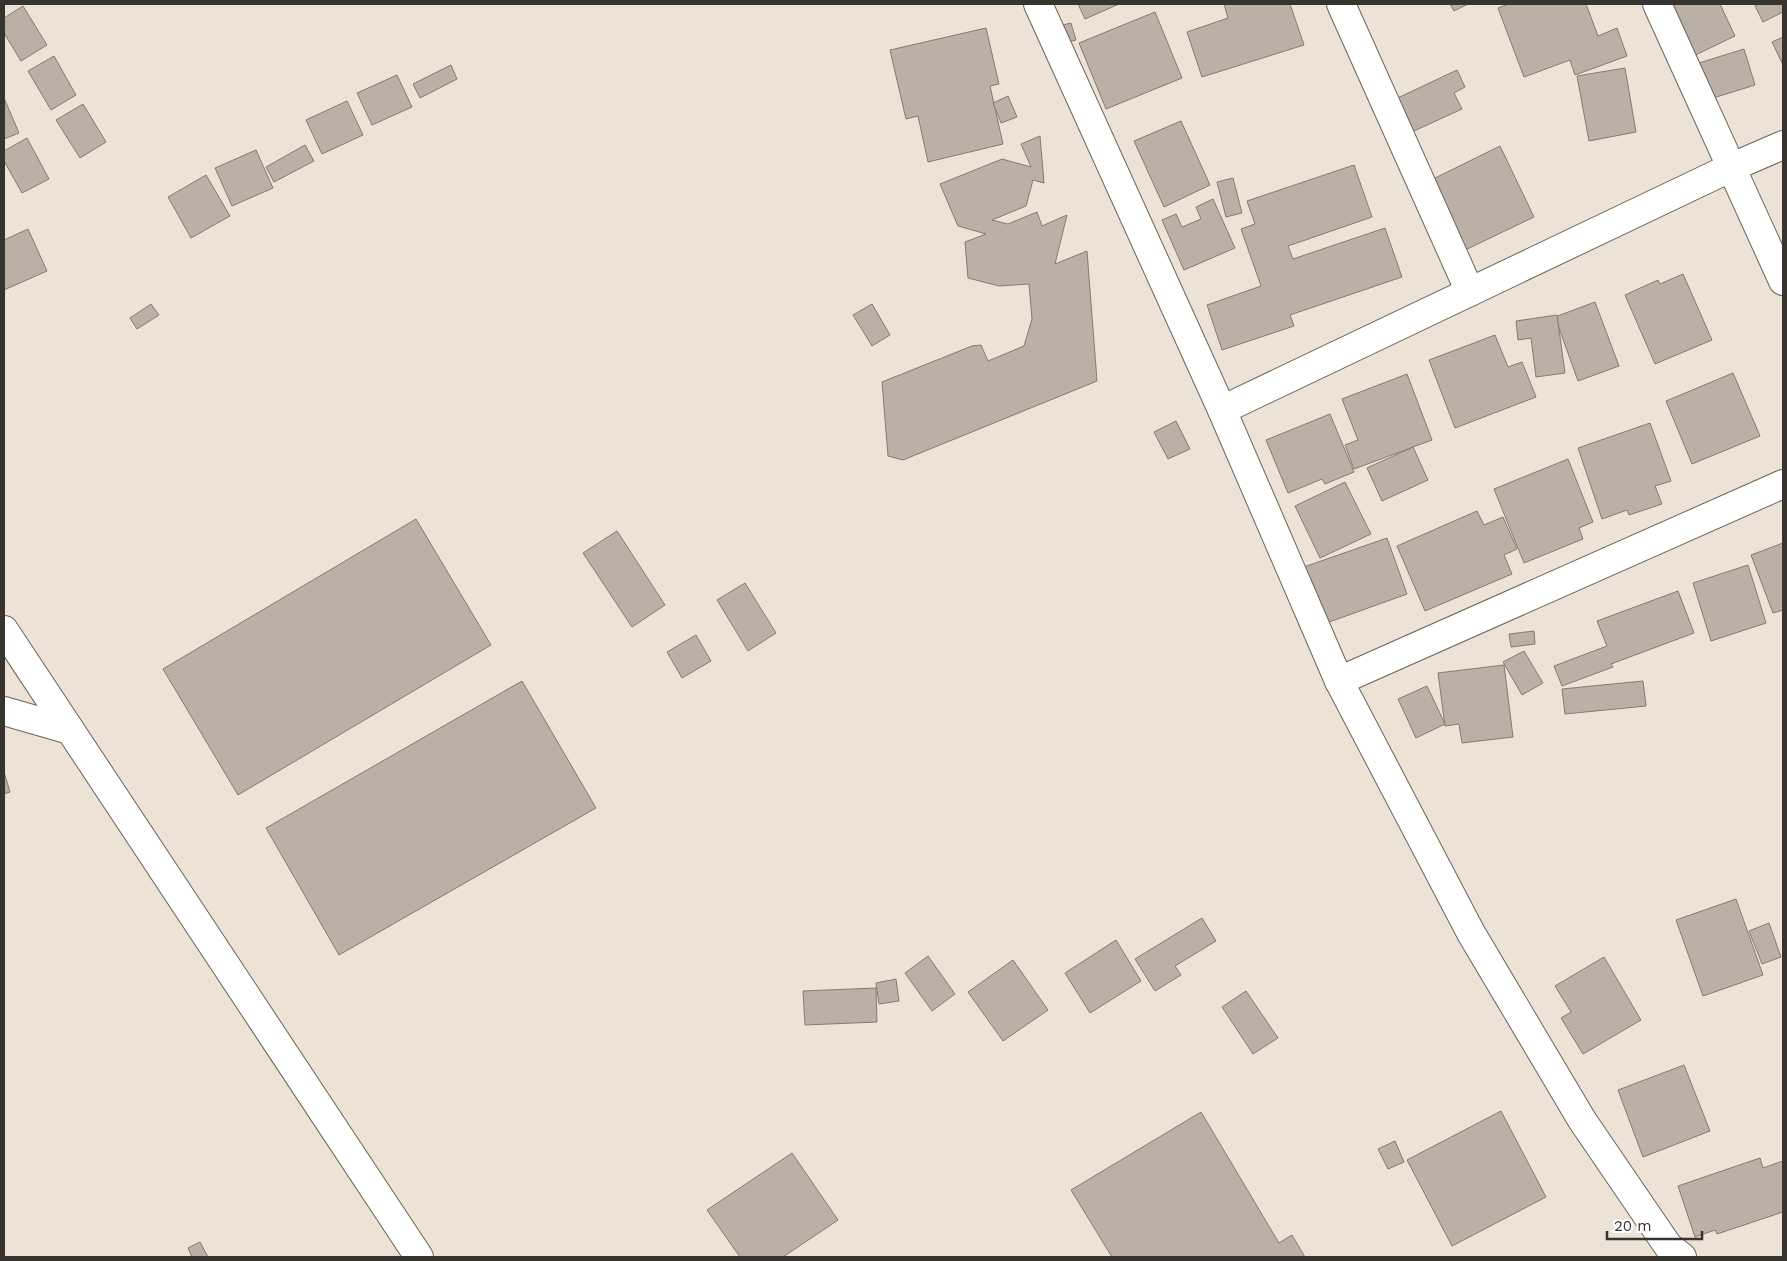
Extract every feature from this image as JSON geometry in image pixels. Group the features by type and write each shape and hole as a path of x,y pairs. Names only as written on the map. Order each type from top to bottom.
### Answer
{"street":[{"path":"1038,4 1222,410 1340,681 1471,933 1511,1001 1582,1120 1668,1246 1682,1257"},
{"path":"1341,4 1470,292"},
{"path":"1657,4 1783,282"},
{"path":"1222,410 1732,167 1783,145"},
{"path":"1340,681 1783,484"},
{"path":"4,630 419,1257"},
{"path":"4,711 70,730"}],"building":[{"path":"1078,4 1119,4 1085,19"},
{"path":"1224,4 1290,4 1304,45 1202,77 1187,32 1228,18"},
{"path":"1450,4 1468,4 1454,11"},
{"path":"1509,4 1586,4 1598,36 1617,28 1627,56 1575,75 1570,60 1524,77 1498,8"},
{"path":"1658,4 1720,4 1735,36 1685,60"},
{"path":"1759,4 1783,4 1783,12 1763,22 1755,6"},
{"path":"23,6 47,45 21,61 4,33 4,18"},
{"path":"1155,12 1182,78 1106,109 1079,43"},
{"path":"1071,23 1076,40 1060,44 1055,27"},
{"path":"986,28 999,84 990,86 1003,144 928,162 918,116 906,119 890,50"},
{"path":"1783,37 1783,65 1772,42"},
{"path":"1744,49 1755,85 1710,99 1699,63"},
{"path":"54,56 76,95 51,110 28,71"},
{"path":"451,65 457,79 420,98 413,84"},
{"path":"1625,68 1636,132 1589,141 1577,76"},
{"path":"1457,70 1465,87 1454,93 1462,109 1403,136 1387,103"},
{"path":"397,75 412,107 372,125 357,93"},
{"path":"1008,96 1017,117 1001,123 993,103"},
{"path":"4,98 19,133 4,139"},
{"path":"347,101 363,135 322,154 306,120"},
{"path":"83,104 106,142 80,158 56,120"},
{"path":"1181,121 1210,185 1164,207 1134,141"},
{"path":"1040,136 1044,183 1033,180 1026,206 992,220 1008,224 1037,212 1042,226 1067,215 1055,264 1087,251 1097,381 903,460 888,456 882,382 972,346 981,345 988,361 1024,346 1032,319 1029,284 999,286 968,278 965,242 986,234 958,226 940,184 1002,159 1031,167 1021,144"},
{"path":"27,138 49,179 22,193 4,161 4,151"},
{"path":"305,145 314,161 274,182 266,167"},
{"path":"1500,146 1534,217 1461,252 1427,182"},
{"path":"256,150 273,188 232,206 215,168"},
{"path":"1354,165 1372,217 1288,246 1293,259 1385,228 1402,277 1290,315 1294,326 1222,350 1207,305 1261,286 1241,229 1255,224 1247,201"},
{"path":"206,175 230,216 191,238 168,197"},
{"path":"1233,178 1242,213 1226,217 1217,182"},
{"path":"1213,199 1235,248 1184,270 1162,220 1176,214 1182,227 1201,219 1196,207"},
{"path":"28,229 47,271 4,290 4,240"},
{"path":"1683,274 1712,340 1655,364 1625,295 1658,280 1660,284"},
{"path":"1595,302 1619,366 1578,381 1555,317"},
{"path":"151,304 159,315 137,329 130,318"},
{"path":"872,304 890,335 872,346 853,315"},
{"path":"1557,315 1565,373 1536,377 1531,338 1518,340 1516,321"},
{"path":"1495,335 1508,367 1522,362 1536,397 1455,428 1429,360"},
{"path":"1733,373 1760,436 1692,464 1666,401"},
{"path":"1407,374 1432,440 1354,469 1345,445 1358,440 1342,399"},
{"path":"1330,414 1354,472 1325,484 1322,479 1288,493 1266,440"},
{"path":"1176,421 1190,449 1168,459 1154,432"},
{"path":"1650,423 1671,481 1655,486 1662,504 1629,515 1627,510 1602,519 1578,448"},
{"path":"1413,447 1428,480 1382,501 1367,468"},
{"path":"1568,459 1593,522 1579,528 1583,539 1524,563 1494,489"},
{"path":"1345,482 1371,534 1320,558 1295,506"},
{"path":"1477,511 1484,525 1503,517 1517,549 1504,555 1512,574 1425,611 1397,546"},
{"path":"416,519 491,645 238,795 163,669"},
{"path":"617,531 665,605 632,627 583,553"},
{"path":"1387,538 1407,594 1321,625 1301,568"},
{"path":"1783,543 1783,610 1773,613 1751,555"},
{"path":"1748,565 1766,623 1711,641 1693,583"},
{"path":"745,583 776,633 748,651 717,600"},
{"path":"1678,591 1694,633 1611,664 1613,667 1562,686 1554,666 1607,646 1597,621"},
{"path":"1534,631 1535,644 1511,647 1509,634"},
{"path":"696,635 711,661 682,678 667,652"},
{"path":"1524,651 1543,683 1522,695 1503,662"},
{"path":"1504,665 1513,737 1462,743 1459,724 1445,726 1438,673"},
{"path":"522,681 596,808 339,955 266,828"},
{"path":"1643,681 1646,706 1565,714 1562,689"},
{"path":"1427,686 1445,724 1416,738 1398,699"},
{"path":"4,772 10,792 4,794"},
{"path":"1736,899 1763,975 1703,996 1676,920"},
{"path":"1202,918 1216,941 1175,966 1181,975 1155,991 1135,959"},
{"path":"1769,923 1781,957 1762,964 1749,931"},
{"path":"1116,940 1141,981 1090,1013 1065,973"},
{"path":"928,956 955,994 932,1011 905,973"},
{"path":"1604,957 1641,1020 1583,1054 1561,1018 1571,1012 1555,986"},
{"path":"1013,960 1048,1010 1003,1041 968,992"},
{"path":"896,979 899,1001 879,1004 876,983"},
{"path":"876,988 877,1022 805,1025 803,991"},
{"path":"1246,991 1278,1038 1253,1054 1222,1007"},
{"path":"1684,1065 1710,1131 1643,1157 1618,1090"},
{"path":"1501,1111 1546,1197 1452,1246 1407,1160"},
{"path":"1201,1112 1279,1243 1292,1235 1305,1257 1112,1257 1071,1190"},
{"path":"1395,1141 1404,1162 1388,1169 1378,1149"},
{"path":"792,1153 838,1220 783,1257 740,1257 707,1210"},
{"path":"1760,1158 1763,1168 1783,1161 1783,1212 1717,1234 1715,1230 1695,1237 1678,1186"},
{"path":"200,1242 208,1257 192,1257 188,1248"}]}
